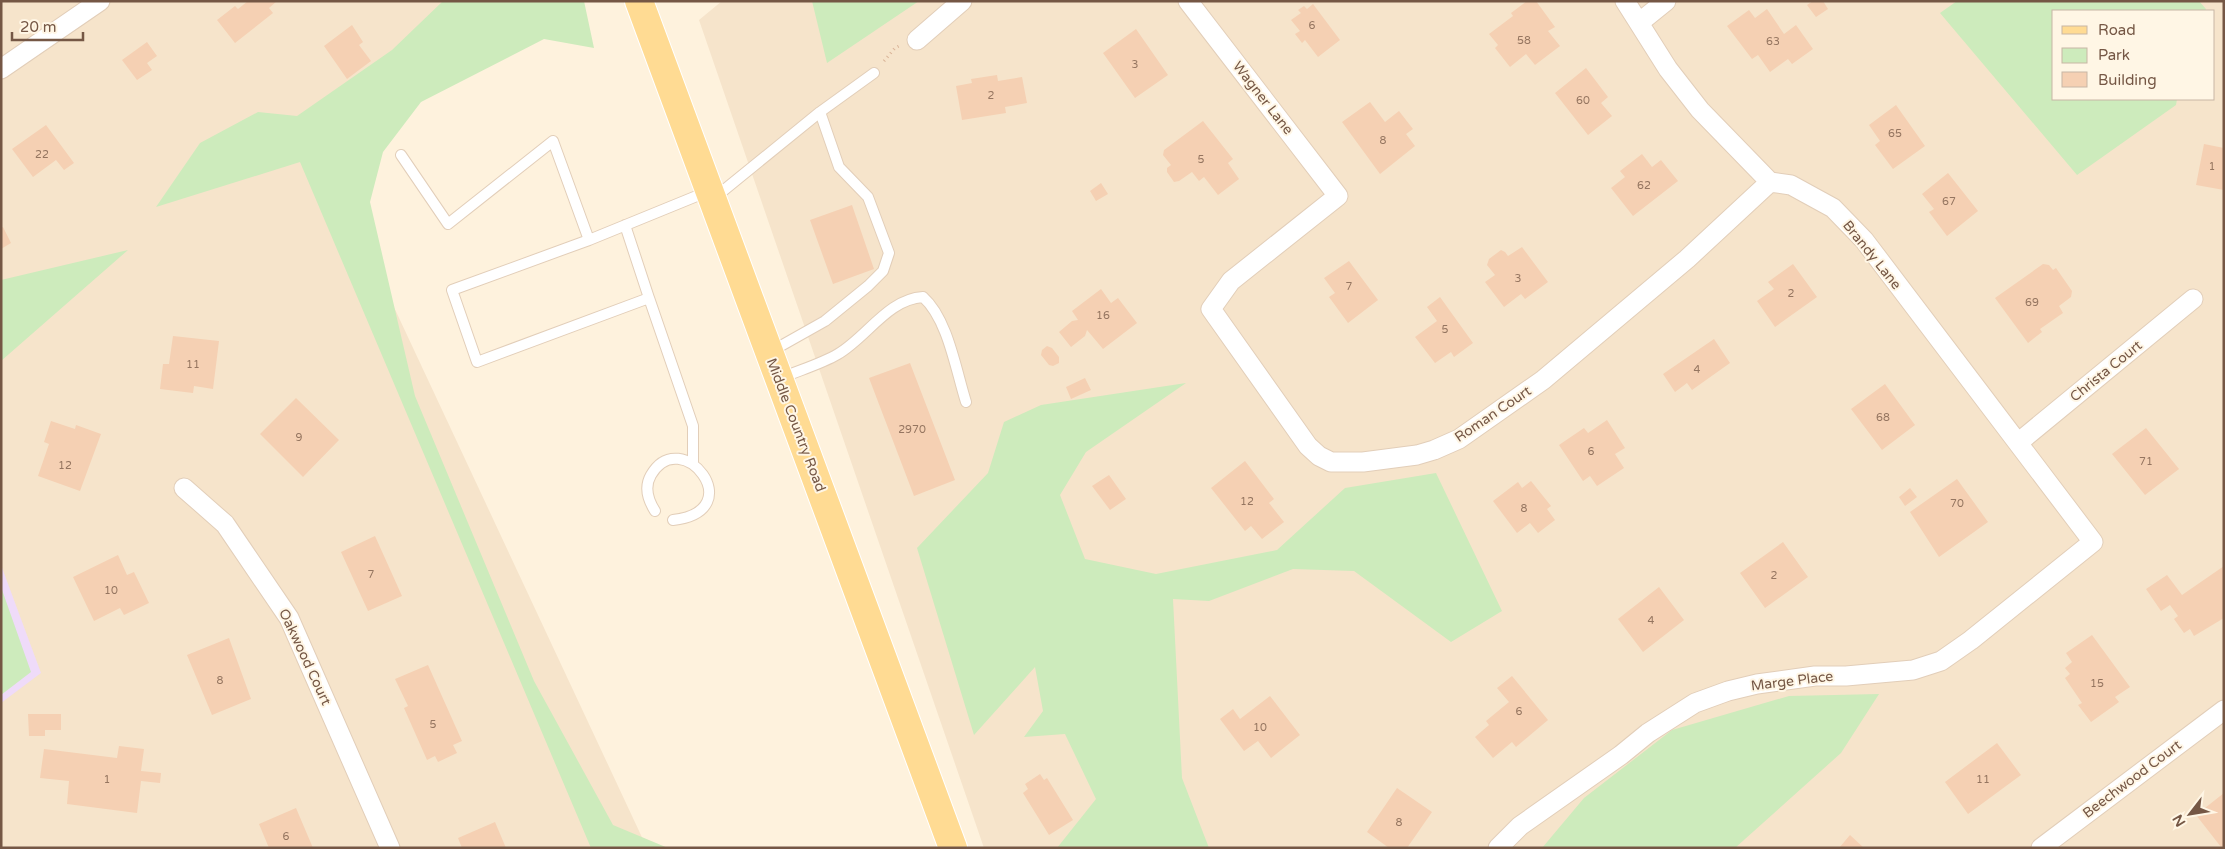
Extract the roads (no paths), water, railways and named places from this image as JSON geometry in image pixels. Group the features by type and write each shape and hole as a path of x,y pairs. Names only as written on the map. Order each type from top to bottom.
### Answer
{"main road":[{"name":"Middle Country Road","path":"639,1 779,379 946,844"}],"street":[{"path":"1,70 100,1"},
{"path":"917,40 962,1"},
{"name":"Wagner Lane","path":"1188,1 1338,196"},
{"path":"1625,1 1668,68 1700,110 1770,182"},
{"path":"1640,22 1666,1"},
{"name":"Roman Court","path":"1338,196 1230,281 1211,309 1308,446 1319,456 1331,462 1363,462 1417,456 1459,439 1543,380 1687,259 1770,182"},
{"name":"Brandy Lane","path":"1770,182 1791,185 1833,208 1864,240 2093,542"},
{"name":"Christa Court","path":"2019,442 2193,299"},
{"name":"Oakwood Court","path":"184,488 224,524 289,618 390,848"},
{"name":"Marge Place","path":"1498,848 1520,826 1621,755 1648,733 1695,703 1728,691 1756,684 1815,676 1846,676 1913,670 1941,661 1971,640 2093,542"},
{"name":"Beechwood Court","path":"2041,848 2224,710"}],"lane":[{"path":"649,298 477,362 452,290 711,195 874,73"},
{"path":"769,353 825,321 868,286 883,271 889,253 868,197 839,167 820,112"},
{"path":"401,155 448,224 553,141 589,240"},
{"path":"626,225 649,298 694,426 693,464"},
{"path":"779,379 838,354 900,303 913,297 923,297 929,302 941,321 966,402"},
{"path":"655,511 647,495 650,475 665,462 684,460 693,464 702,471 707,479 708,498 697,514 688,519 673,520"}]}
